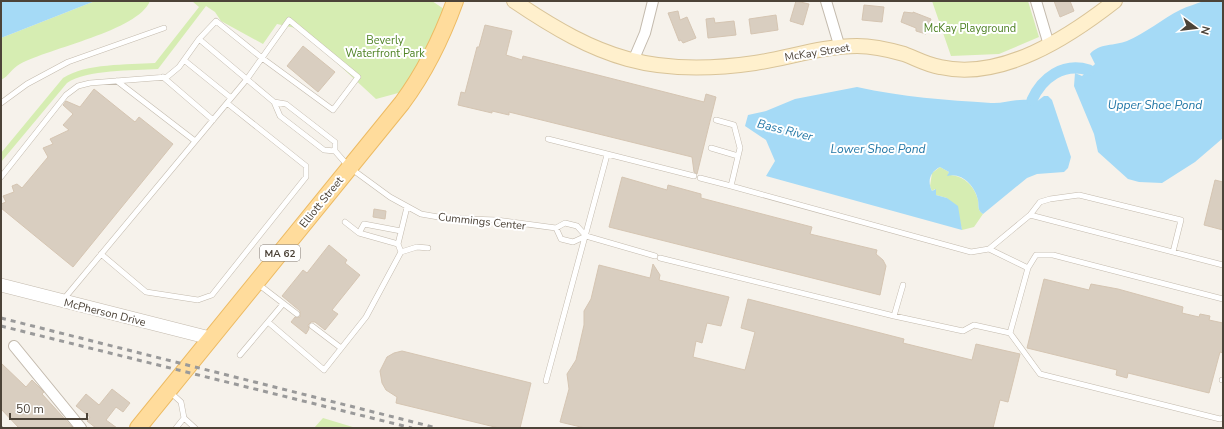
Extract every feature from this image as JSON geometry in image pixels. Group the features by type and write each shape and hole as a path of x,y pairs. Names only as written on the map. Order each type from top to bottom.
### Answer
{"main road":[{"name":"Elliott Street","path":"138,428 412,89 433,52 455,1"},
{"name":"McKay Street","path":"514,1 594,48 652,66 680,68 718,67 757,63 857,46 904,54 928,65 951,70 970,70 994,66 1022,57 1061,39 1115,1"}],"street":[{"path":"633,61 645,33 653,1"},
{"path":"826,1 840,48"},
{"path":"1036,1 1049,45"},
{"name":"McPherson Drive","path":"1,286 210,338"},
{"path":"14,346 81,428"}],"lane":[{"path":"1,177 66,95 78,86 90,83 166,77 179,68 199,39 216,21 262,58 333,110 358,77 289,20 262,58 247,79 62,301"},
{"path":"1,103 27,84 51,70 86,55 164,28"},
{"path":"199,39 274,102 280,116 324,150 335,151"},
{"path":"184,60 230,98"},
{"path":"163,77 213,120"},
{"path":"116,81 195,141"},
{"name":"Cummings Center","path":"274,102 286,104 334,142 335,151 349,167 407,207 421,214 444,218 496,220 556,228 566,223 577,226 586,236"},
{"path":"101,254 146,292 198,300 212,295 306,177 306,166 227,103"},
{"path":"716,120 734,125 740,148 731,186"},
{"path":"548,139 731,186 971,252 989,249 1030,215 1040,202 1050,199 1080,195 1181,220 1173,252"},
{"path":"711,148 738,156"},
{"path":"546,381 607,155"},
{"path":"401,252 398,244 407,207"},
{"path":"1030,215 1223,265"},
{"path":"345,222 360,233 398,244"},
{"path":"360,233 364,224 401,231"},
{"path":"556,228 561,239 573,242 586,236 657,257 894,316 963,331 974,325 1010,334 1040,374 1220,419 1223,418"},
{"path":"268,322 324,370 366,317 401,252 417,247 428,248"},
{"path":"989,249 1028,268"},
{"path":"1010,334 1028,268 1036,255 1053,255 1223,299"},
{"path":"256,282 297,314"},
{"path":"894,316 903,285"},
{"path":"240,356 283,304"},
{"path":"312,326 341,348"},
{"path":"168,390 181,402 184,418 194,428"},
{"path":"176,428 184,418"}],"green space":[{"path":"95,1 150,1 142,12 129,21 91,38 33,58 20,64 1,80 1,38"},
{"name":"Beverly Waterfront Park","path":"192,1 432,1 450,13 413,89 376,99 300,29 277,24 263,44 221,21 215,12 206,6 158,69 98,73 76,78 67,83 1,162 1,153 63,78 72,73 95,67 155,63 199,7"},
{"name":"McKay Playground","path":"932,1 1028,1 1039,37 999,54 951,56"},
{"path":"940,167 949,172 948,175 953,175 963,179 971,185 974,190 978,200 979,209 983,214 974,227 962,230 960,221 947,198 936,195 935,189 932,191 930,186 932,173"},
{"path":"323,418 356,428 314,428"}],"water":[{"path":"1,1 95,1 1,38"},
{"name":"Upper Shoe Pond","path":"1204,1 1223,1 1223,138 1195,162 1162,183 1139,182 1128,179 1098,152 1094,134 1074,86 1075,73 1082,76 1095,64 1090,54 1094,50 1102,46 1127,41 1180,10"},
{"name":"Lower Shoe Pond","path":"857,87 907,96 991,103 1019,100 1030,100 1036,102 1044,96 1048,96 1052,100 1071,157 1068,168 1064,172 1037,174 1027,178 983,214 979,209 978,200 971,185 963,178 958,176 947,176 949,172 940,167 934,171 930,177 930,187 932,191 936,189 936,195 947,198 958,206 962,230 766,176 775,161 766,140 745,126 748,115 766,111 795,99"}],"building":[{"path":"796,1 809,4 803,25 790,21"},
{"path":"1054,1 1070,1 1074,11 1060,17"},
{"path":"864,5 884,7 882,22 862,20"},
{"path":"678,11 680,20 687,17 696,38 683,43 681,40 679,41 668,13"},
{"path":"904,12 913,12 931,19 926,34 916,31 916,28 901,22"},
{"path":"776,15 778,30 751,34 749,19"},
{"path":"714,18 715,23 734,21 736,35 708,38 706,19"},
{"path":"485,25 512,31 506,55 522,60 523,56 704,102 706,94 716,97 697,174 694,172 692,157 509,112 509,115 492,111 492,113 458,105 461,92 465,93 477,47 479,47"},
{"path":"303,46 335,72 318,92 287,66"},
{"path":"94,89 135,122 139,117 173,144 73,267 1,208 1,204 6,202 3,196 14,192 12,186 17,184 22,188 48,157 43,148 53,144 50,139 69,130 63,125 73,114 63,105 66,101 80,107"},
{"path":"622,177 667,190 668,185 701,194 701,198 812,227 810,234 877,250 876,254 883,260 886,266 880,295 609,227"},
{"path":"1215,180 1223,182 1223,230 1204,225"},
{"path":"374,209 386,211 385,219 373,217"},
{"path":"329,245 347,260 345,263 360,275 332,310 338,314 325,330 315,322 311,322 308,325 309,329 306,334 291,322 295,317 300,317 300,311 282,296 303,270 307,273"},
{"path":"653,264 660,275 659,280 729,297 721,326 707,323 702,343 696,341 693,357 745,370 755,332 741,328 748,299 904,339 903,343 972,360 976,344 1020,354 1008,402 1000,400 993,428 585,428 560,422 569,389 567,374 576,360 584,325 584,311 591,299 599,265 650,278"},
{"path":"1044,279 1089,290 1091,284 1118,289 1183,307 1182,313 1199,317 1200,314 1210,316 1209,320 1223,323 1223,353 1220,352 1209,393 1128,373 1127,378 1116,375 1117,370 1027,348"},
{"path":"402,351 531,383 520,428 499,428 396,403 397,397 386,390 382,383 380,371 387,357"},
{"path":"1,363 26,387 32,380 44,392 42,394 73,428 19,428 1,409"},
{"path":"112,389 130,403 123,412 116,407 106,420 117,428 96,428 87,421 90,417 76,406 86,394 99,405"}],"waterway":[{"name":"Bass River","path":"1032,100 1041,85 1054,74 1071,68 1089,70"}],"railway":[{"path":"1,318 437,428"},
{"path":"1,326 412,428"}]}
